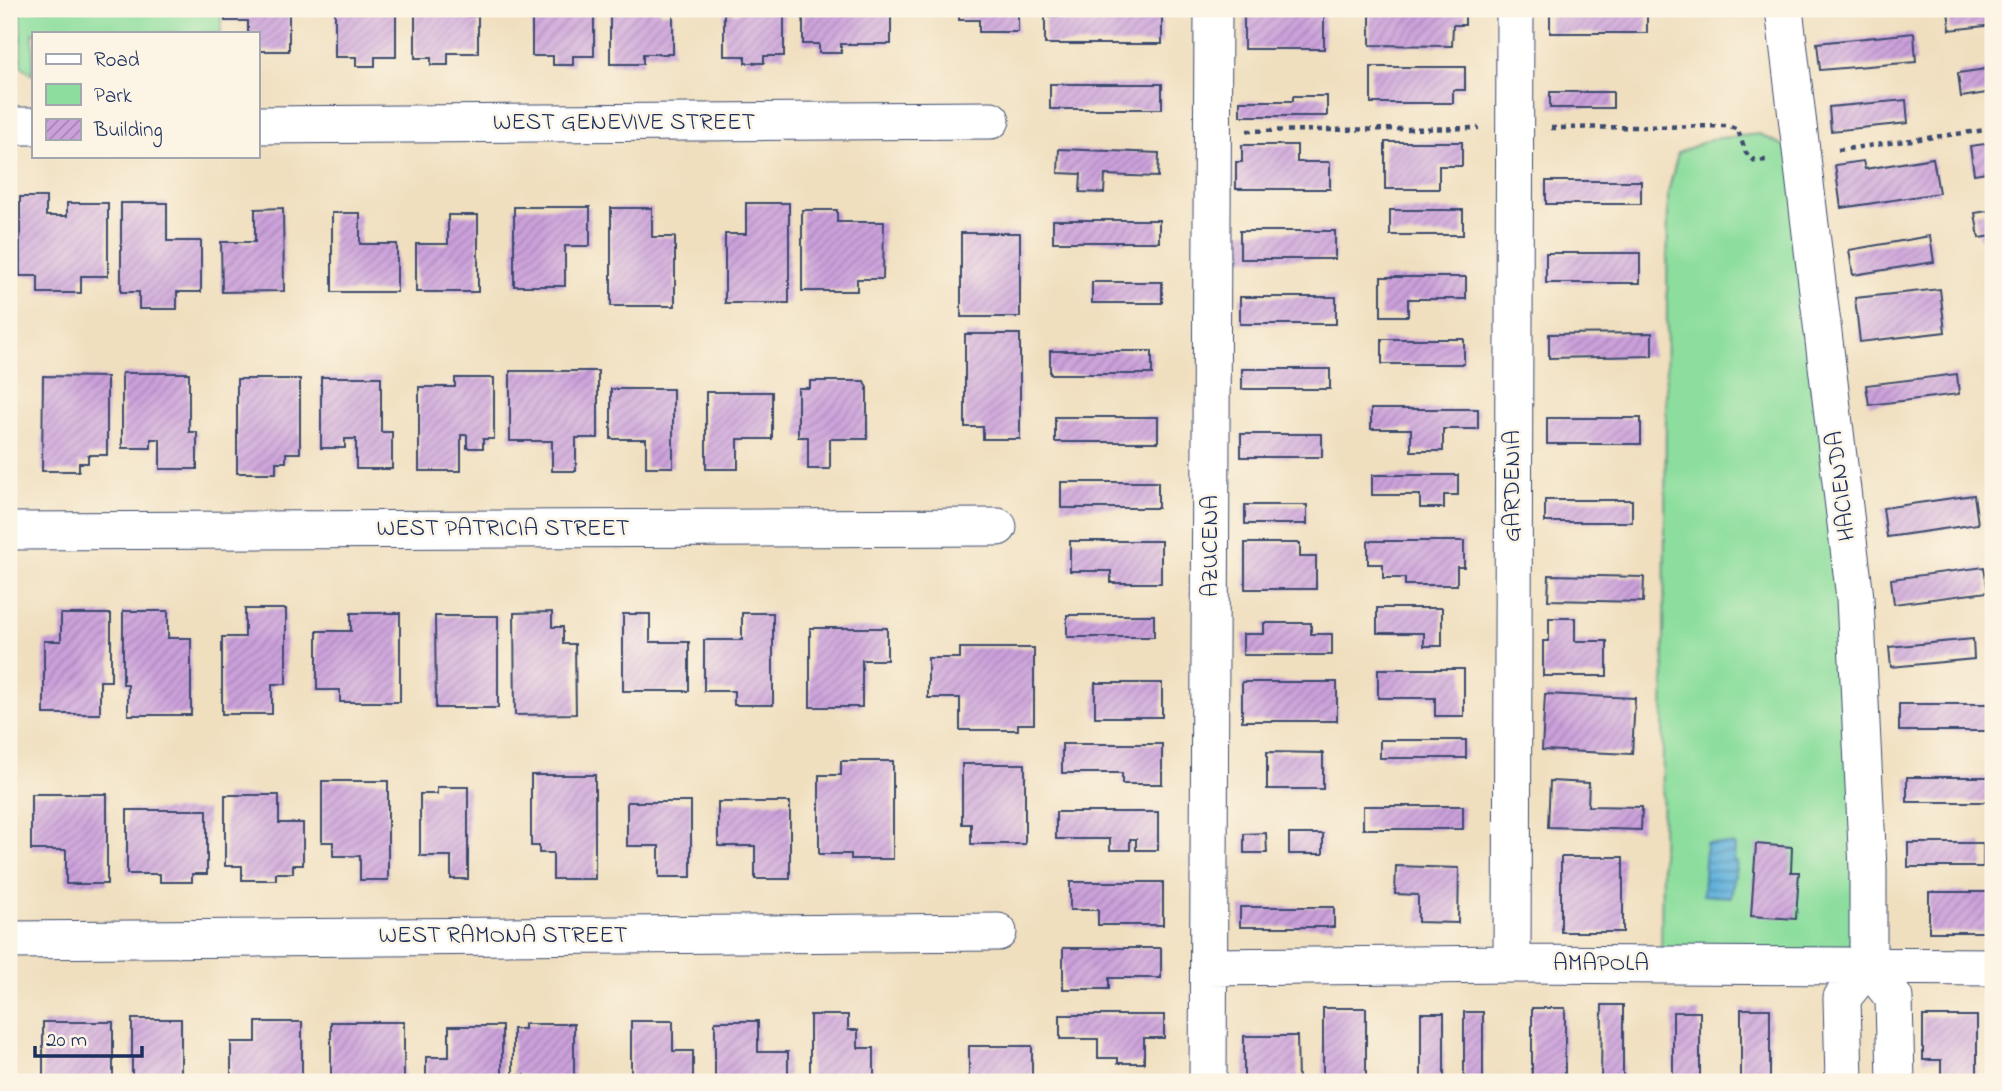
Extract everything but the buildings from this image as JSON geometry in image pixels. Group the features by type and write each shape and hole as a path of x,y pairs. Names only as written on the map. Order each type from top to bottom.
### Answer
{"street":[{"name":"AZUCENA","path":"1208,1082 1213,9"},
{"name":"GARDENIA","path":"1512,964 1515,9"},
{"name":"HACIENDA","path":"1784,9 1855,598 1868,869 1868,966"},
{"name":"WEST GENEVIVE STREET","path":"259,125 991,120"},
{"path":"9,126 32,126"},
{"name":"WEST PATRICIA STREET","path":"9,531 998,527"},
{"name":"WEST RAMONA STREET","path":"9,940 998,932"},
{"name":"AMAPOLA","path":"1209,967 1512,964 1993,967"},
{"path":"1844,1082 1842,998 1868,966 1894,998 1896,1082"}],"path":[{"path":"1214,131 1728,126 1738,130 1746,153 1755,161 1993,129"}],"green space":[{"path":"21,9 221,9 221,32 32,32 32,74 21,66"},
{"path":"1759,134 1803,155 1868,966 1661,965 1668,193 1678,153 1711,139"}],"water":[{"path":"1706,843 1735,845 1734,862 1737,862 1731,897 1703,895"}]}
